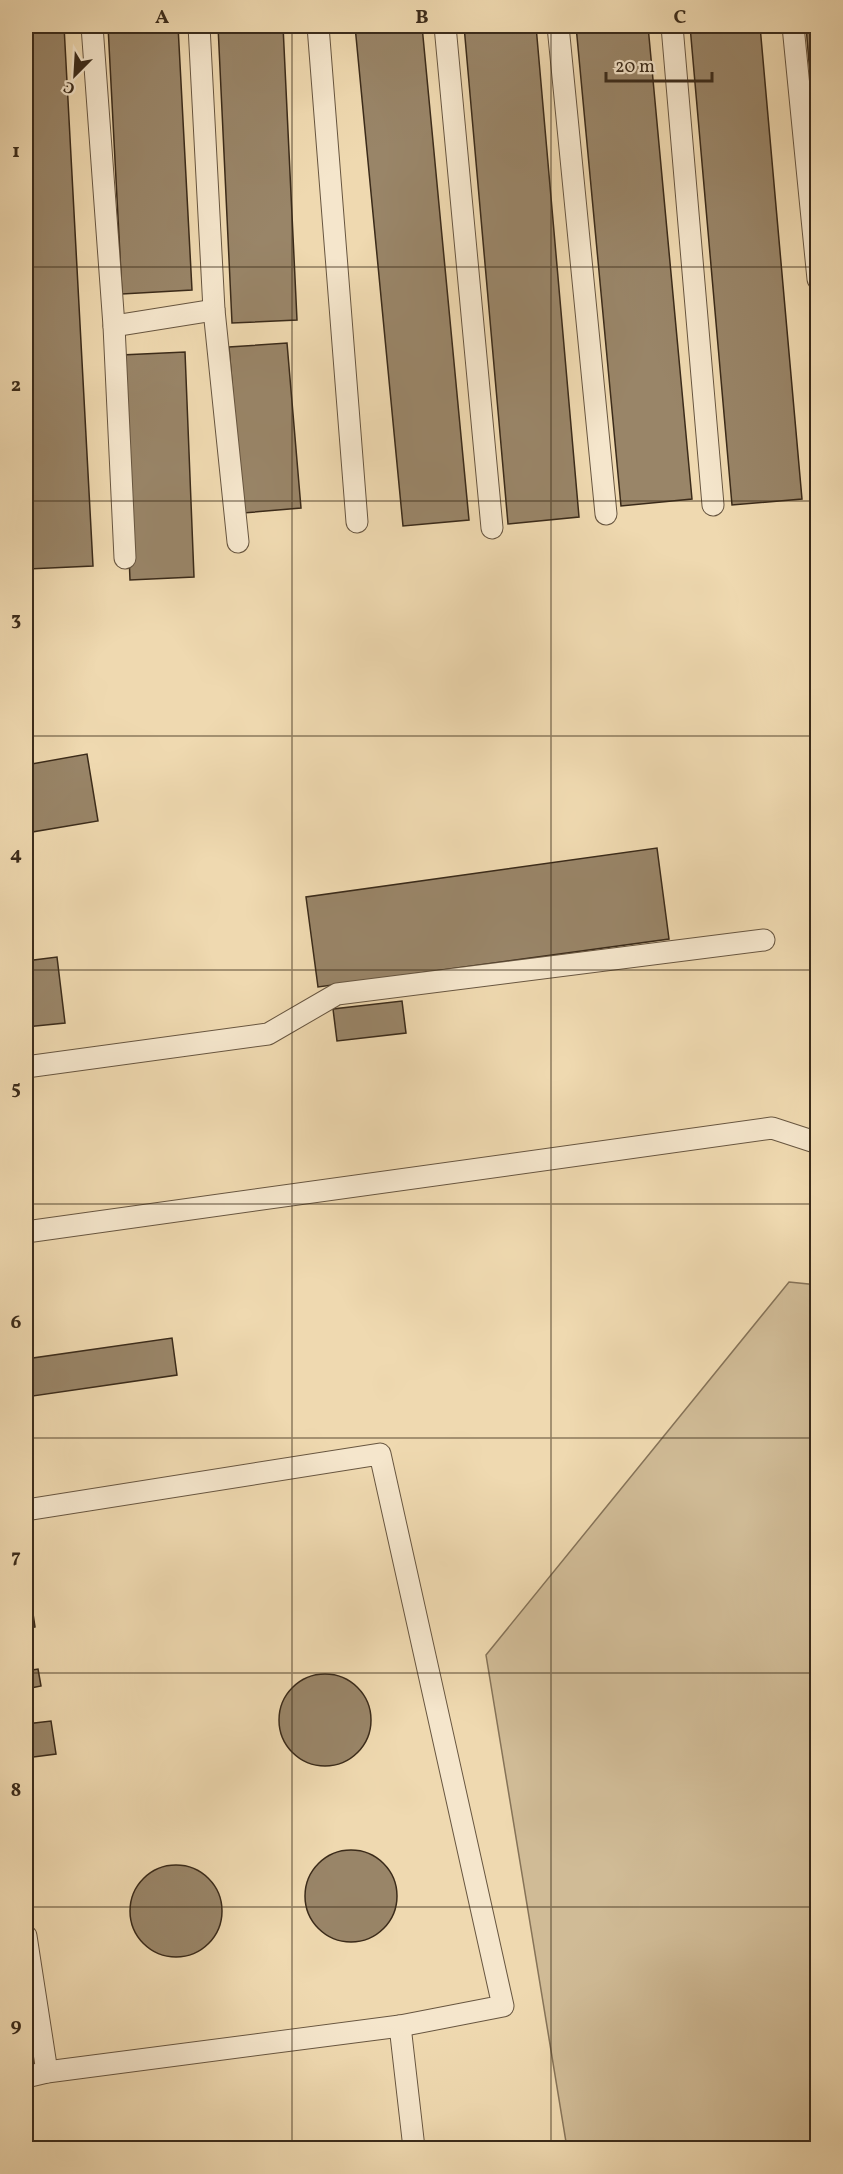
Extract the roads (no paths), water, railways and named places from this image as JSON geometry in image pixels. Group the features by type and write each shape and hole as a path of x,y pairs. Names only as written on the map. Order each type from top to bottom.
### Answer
{"lane":[{"path":"92,26 114,326 125,558"},
{"path":"199,26 214,310 238,542"},
{"path":"318,26 357,522"},
{"path":"445,26 492,528"},
{"path":"558,26 606,514"},
{"path":"672,26 713,505"},
{"path":"793,26 818,279"},
{"path":"114,326 214,310"},
{"path":"26,1067 268,1034 337,994 764,940"},
{"path":"26,1233 772,1128 818,1143"},
{"path":"26,1510 380,1454 503,2006 400,2026 47,2072 26,2077"},
{"path":"26,1936 47,2072"},
{"path":"400,2026 414,2148"}]}
